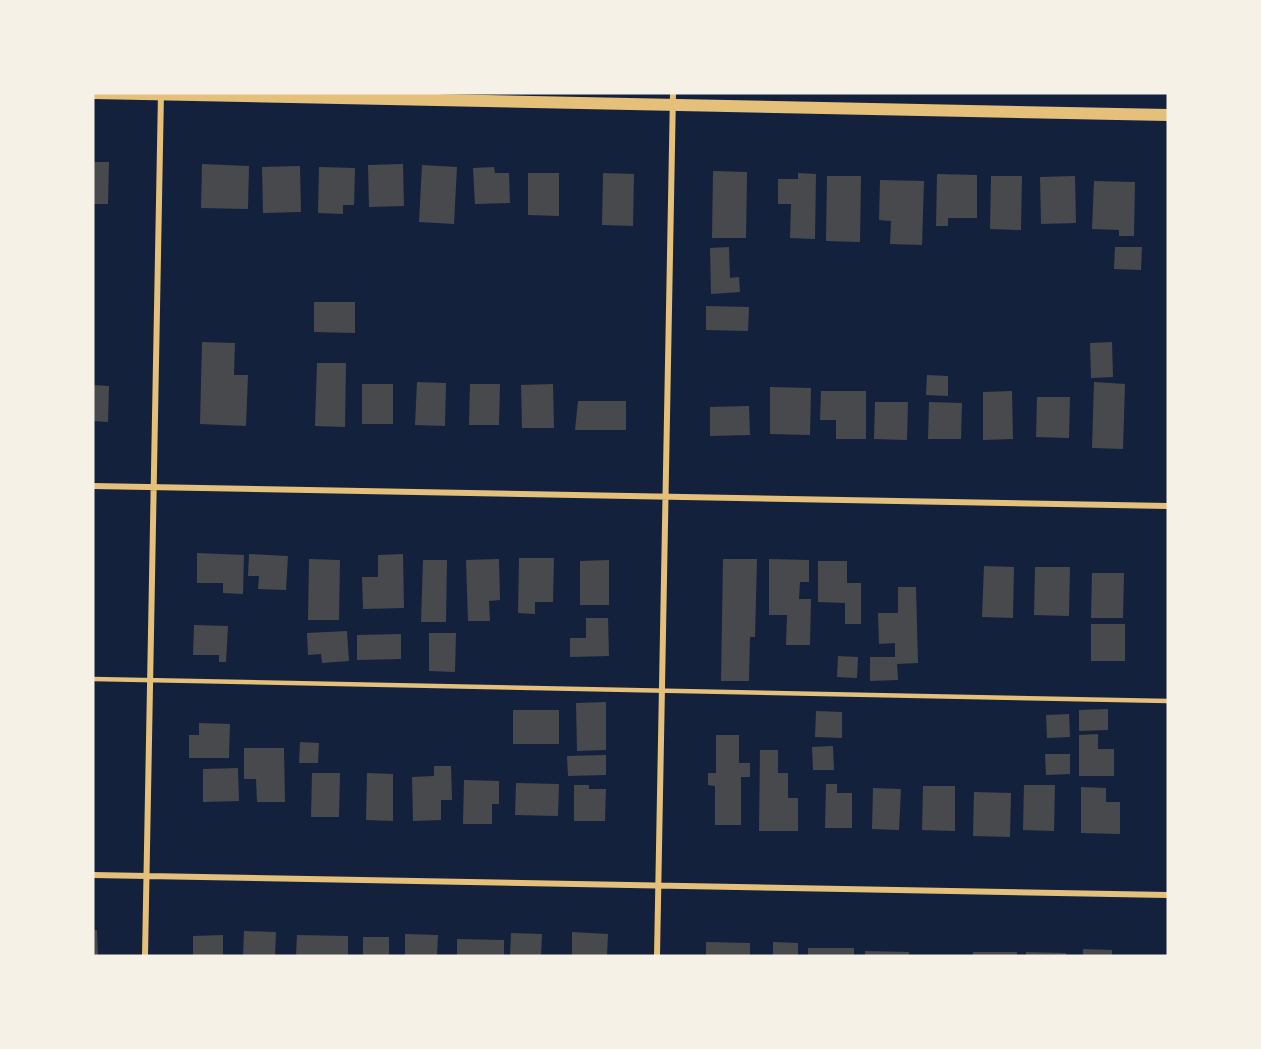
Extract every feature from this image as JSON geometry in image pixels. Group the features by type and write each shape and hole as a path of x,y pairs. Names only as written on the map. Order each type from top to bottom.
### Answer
{"main road":[{"path":"93,93 673,99 1168,115"}],"street":[{"path":"145,956 148,680 155,487 160,94"},
{"path":"657,956 673,99"},
{"path":"93,486 1168,506"},
{"path":"93,875 1168,895"}],"lane":[{"path":"93,678 1168,700"}],"building":[{"path":"93,162 109,162 108,204 93,204"},
{"path":"202,164 249,166 248,209 201,208"},
{"path":"403,164 404,206 369,207 368,165"},
{"path":"422,165 457,167 454,224 419,222"},
{"path":"300,166 301,212 263,213 262,167"},
{"path":"319,167 355,168 354,205 343,205 343,214 318,213"},
{"path":"494,167 495,173 509,173 510,203 475,204 473,168"},
{"path":"713,171 747,172 746,238 712,238"},
{"path":"528,173 559,173 559,216 528,215"},
{"path":"603,173 634,174 633,226 602,225"},
{"path":"798,173 816,174 815,239 790,238 791,204 778,204 778,179 798,179"},
{"path":"937,174 977,175 977,218 948,218 948,226 936,226"},
{"path":"827,176 861,176 860,242 826,241"},
{"path":"991,176 1022,176 1021,230 990,229"},
{"path":"1075,176 1076,223 1041,224 1040,177"},
{"path":"880,180 924,181 922,245 890,244 891,221 879,220"},
{"path":"1094,181 1135,182 1134,236 1119,236 1119,230 1092,229"},
{"path":"729,247 730,278 739,277 740,292 711,294 710,248"},
{"path":"1115,247 1142,247 1141,270 1114,269"},
{"path":"314,302 355,302 355,333 314,332"},
{"path":"706,306 749,307 748,331 706,330"},
{"path":"202,342 235,343 234,375 248,375 246,426 200,424"},
{"path":"1112,342 1113,377 1091,378 1090,343"},
{"path":"317,363 346,363 345,427 315,426"},
{"path":"927,375 948,376 948,396 926,395"},
{"path":"417,382 446,383 445,426 415,425"},
{"path":"1094,382 1125,384 1123,449 1092,448"},
{"path":"362,384 393,384 393,424 362,424"},
{"path":"470,384 500,384 499,425 469,425"},
{"path":"553,384 554,428 522,428 521,385"},
{"path":"93,385 109,386 108,422 93,421"},
{"path":"770,387 811,388 810,435 770,434"},
{"path":"821,391 866,391 866,439 836,439 836,420 820,420"},
{"path":"1012,391 1013,439 983,440 983,392"},
{"path":"1037,397 1070,397 1069,438 1036,437"},
{"path":"578,401 626,401 626,430 575,430"},
{"path":"875,402 908,402 907,440 874,439"},
{"path":"929,402 962,403 961,439 928,439"},
{"path":"749,406 750,435 710,436 710,407"},
{"path":"197,553 244,555 243,594 223,593 223,583 197,583"},
{"path":"249,554 288,556 286,590 258,589 259,576 248,576"},
{"path":"403,554 404,608 363,609 362,577 378,577 378,555"},
{"path":"519,558 554,558 553,602 535,602 535,614 518,613"},
{"path":"309,559 340,560 339,620 308,620"},
{"path":"499,559 500,600 489,601 490,621 468,621 466,560"},
{"path":"723,559 757,559 755,637 750,637 749,681 721,681"},
{"path":"769,559 809,560 809,582 800,582 799,599 811,599 810,645 786,645 787,615 769,615"},
{"path":"423,560 447,560 446,622 421,622"},
{"path":"609,560 609,605 580,605 580,561"},
{"path":"818,561 847,561 847,583 861,583 861,624 845,624 845,603 818,602"},
{"path":"984,566 1014,567 1013,618 982,617"},
{"path":"1035,567 1070,567 1069,616 1034,615"},
{"path":"1092,573 1124,573 1123,618 1091,618"},
{"path":"898,587 916,587 918,663 897,664 898,680 870,681 870,657 895,657 895,643 879,644 878,613 898,613"},
{"path":"586,618 608,618 609,656 570,657 570,638 586,638"},
{"path":"1091,624 1125,624 1125,661 1091,661"},
{"path":"194,625 228,626 226,662 219,662 219,655 193,655"},
{"path":"347,631 349,661 322,663 321,654 308,655 307,633"},
{"path":"429,633 456,633 455,672 429,671"},
{"path":"401,634 401,659 357,660 357,635"},
{"path":"838,656 858,657 857,678 837,677"},
{"path":"606,702 606,750 577,751 576,703"},
{"path":"1108,709 1108,730 1079,731 1079,710"},
{"path":"513,710 559,710 559,744 513,744"},
{"path":"816,711 842,712 842,738 815,737"},
{"path":"1069,714 1070,737 1047,738 1046,715"},
{"path":"199,723 230,724 229,758 189,758 189,735 199,735"},
{"path":"1098,734 1098,749 1114,749 1114,776 1079,776 1079,735"},
{"path":"716,735 739,735 739,763 750,763 750,777 741,777 741,825 715,825 715,786 708,785 708,773 716,773"},
{"path":"300,742 319,743 318,763 299,763"},
{"path":"833,746 834,770 813,770 812,747"},
{"path":"244,748 284,748 285,802 257,802 256,779 244,779"},
{"path":"760,750 778,750 778,773 788,773 788,798 798,798 798,831 759,831"},
{"path":"1045,754 1070,754 1070,774 1046,775"},
{"path":"606,755 606,775 568,776 567,756"},
{"path":"434,766 451,766 452,800 441,800 441,820 413,821 412,777 434,776"},
{"path":"238,768 239,801 203,802 203,769"},
{"path":"312,773 340,773 339,817 311,817"},
{"path":"367,773 393,774 393,821 366,820"},
{"path":"464,780 499,781 499,804 492,804 492,824 463,824"},
{"path":"516,783 559,784 558,816 515,815"},
{"path":"826,784 837,784 837,793 852,793 852,828 825,828"},
{"path":"574,785 589,785 589,789 606,789 605,821 574,821"},
{"path":"1024,785 1055,785 1054,831 1023,830"},
{"path":"923,786 955,786 955,831 922,830"},
{"path":"1081,787 1106,788 1106,802 1120,802 1120,834 1081,833"},
{"path":"873,788 901,789 899,830 872,829"},
{"path":"974,792 1011,793 1010,837 973,836"},
{"path":"93,930 97,930 98,956 93,956"},
{"path":"244,931 276,932 275,956 243,956"},
{"path":"572,932 608,934 607,956 572,956"},
{"path":"511,933 542,934 541,956 510,956"},
{"path":"405,934 438,935 437,956 405,956"},
{"path":"223,935 223,956 193,956 193,936"},
{"path":"297,935 348,936 348,956 296,956"},
{"path":"363,937 389,937 389,956 363,956"},
{"path":"457,939 504,940 504,956 457,956"},
{"path":"706,942 750,943 750,956 706,956"},
{"path":"773,942 798,943 798,956 773,956"},
{"path":"808,948 854,948 854,956 808,956"},
{"path":"1083,949 1112,950 1112,956 1083,956"},
{"path":"865,951 909,952 909,956 865,956"},
{"path":"973,952 1017,952 1017,956 973,956"},
{"path":"1026,952 1066,953 1066,956 1026,956"}]}
